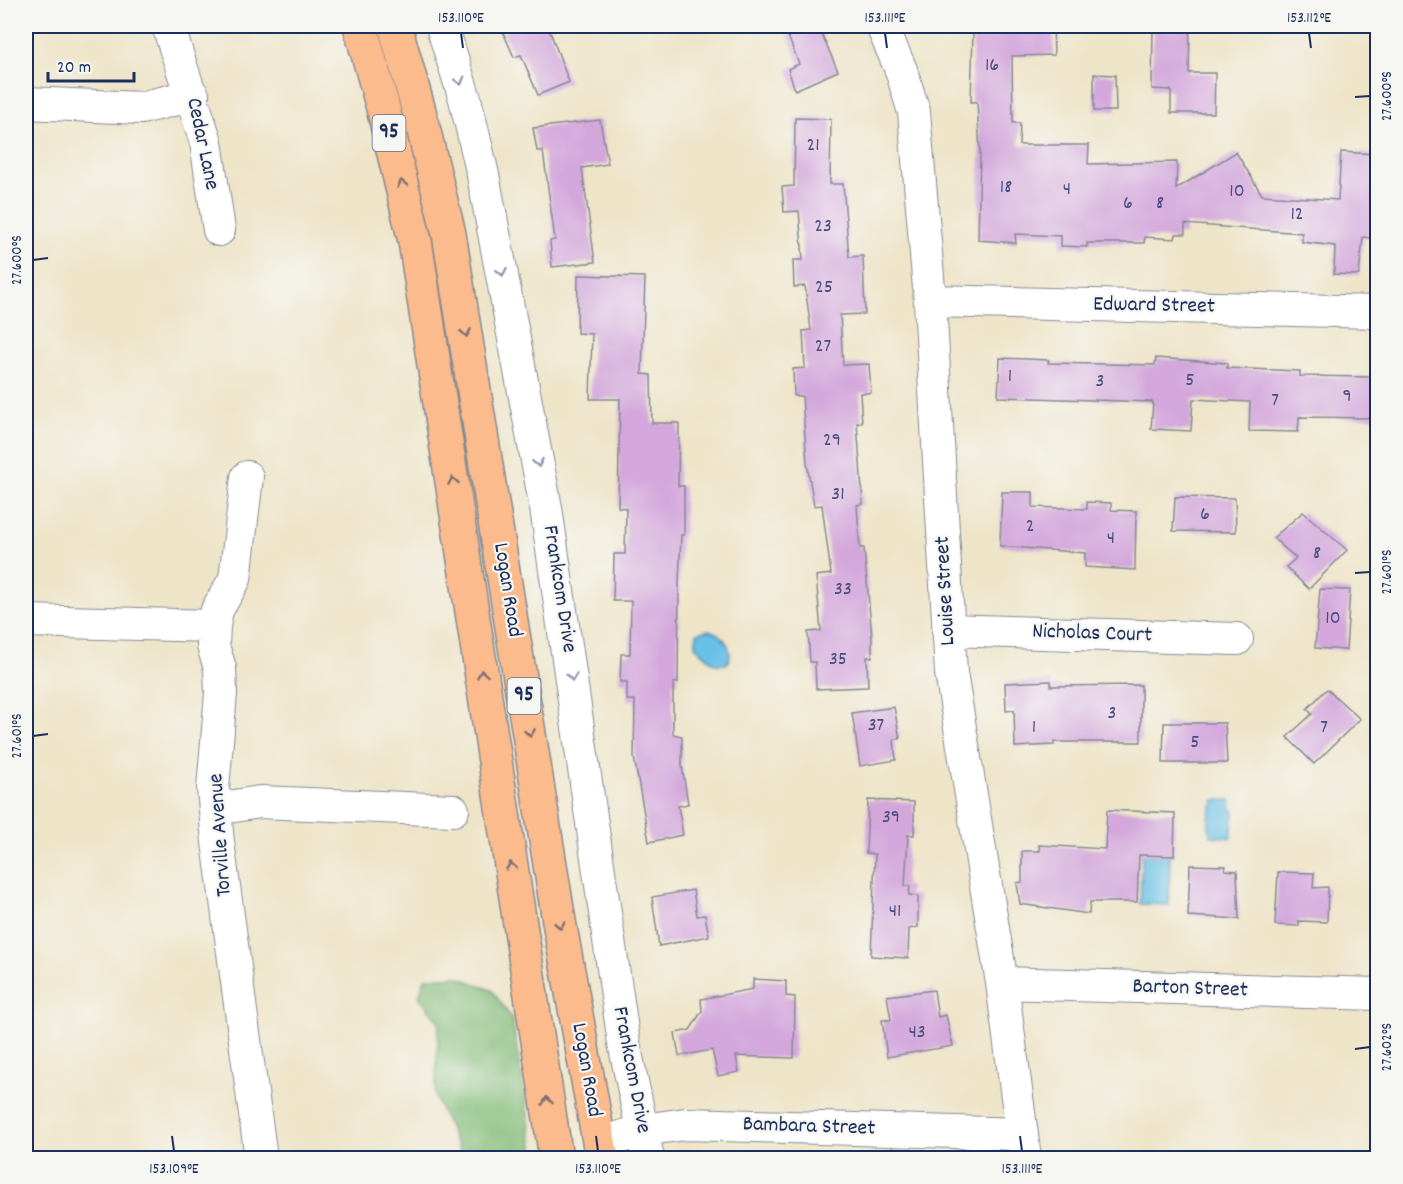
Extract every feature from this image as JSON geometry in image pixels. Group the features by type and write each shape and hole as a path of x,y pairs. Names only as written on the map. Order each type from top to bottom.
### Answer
{"main road":[{"name":"Logan Road","path":"360,26 383,108 415,242 556,1158"},
{"name":"Logan Road","path":"395,26 419,111 449,234 558,909 601,1151"}],"street":[{"name":"Cedar Lane","path":"168,26 207,142 219,230"},
{"name":"Frankcom Drive","path":"442,26 465,99 483,175 546,508 623,1031 645,1144"},
{"name":"Louise Street","path":"882,26 901,70 914,112 930,301 951,673 1002,983 1023,1146"},
{"path":"26,103 141,108 193,95"},
{"name":"Edward Street","path":"930,301 1377,312"},
{"path":"26,621 214,626 217,610 235,579 247,477"},
{"name":"Torville Avenue","path":"214,626 213,646 220,668 221,693 213,789 261,1158"},
{"name":"Nicholas Court","path":"948,630 1237,639"},
{"path":"215,809 260,802 453,810"},
{"name":"Barton Street","path":"1002,983 1377,994"},
{"name":"Bambara Street","path":"601,1151 645,1144 708,1124 1023,1146"}],"green space":[{"path":"456,976 492,990 512,1019 535,1158 463,1158 435,1097 439,1022 419,996 425,978"}],"water":[{"path":"709,630 719,635 727,643 730,653 727,664 715,664 695,646 697,633"},
{"path":"1215,800 1230,800 1234,814 1231,838 1211,836 1209,818"},
{"path":"1142,855 1170,855 1169,905 1140,904"}],"building":[{"path":"519,26 548,26 569,82 538,95 521,55 514,57 503,32"},
{"path":"784,26 818,26 838,71 795,90 788,69 799,64"},
{"path":"1020,26 1053,26 1054,55 1012,56 1013,123 1020,123 1019,145 1089,145 1088,164 1177,162 1176,189 1236,152 1262,195 1338,200 1341,152 1377,154 1377,239 1363,237 1359,275 1334,274 1335,246 1302,242 1302,233 1185,224 1185,234 1176,234 1175,239 1145,237 1144,243 1087,243 1087,247 1061,246 1061,236 1015,234 1016,243 978,240 980,153 977,102 971,102 973,31 1020,29"},
{"path":"1153,26 1190,26 1189,73 1215,73 1214,113 1171,113 1171,90 1152,89"},
{"path":"1094,74 1115,75 1116,111 1094,111"},
{"path":"795,118 831,119 830,184 843,184 849,257 863,256 865,314 840,315 843,365 869,364 871,393 860,393 862,423 857,423 863,504 857,505 860,548 864,548 872,638 872,657 867,657 868,687 816,689 815,662 810,662 808,632 821,631 816,576 831,574 822,505 814,506 807,463 802,396 794,396 793,369 805,368 803,331 811,330 805,286 794,287 793,260 803,260 799,211 784,212 782,187 794,186"},
{"path":"600,120 608,164 582,168 595,262 552,267 550,241 555,240 543,151 537,151 533,128"},
{"path":"578,275 645,277 642,374 651,375 652,423 679,423 678,486 684,486 684,535 681,535 678,683 673,683 673,734 682,736 682,766 688,804 678,806 683,835 649,842 634,757 635,700 627,700 627,682 620,682 621,654 630,654 631,601 613,601 614,554 625,554 626,508 618,507 620,399 590,399 592,334 577,333"},
{"path":"1000,358 1049,360 1048,363 1155,365 1156,358 1227,363 1227,368 1300,371 1300,376 1377,377 1376,418 1299,417 1298,432 1249,431 1250,402 1193,399 1191,431 1151,429 1153,402 998,397"},
{"path":"1002,492 1033,492 1033,507 1087,509 1087,502 1111,503 1111,510 1136,511 1135,570 1085,567 1085,553 1000,546"},
{"path":"1175,497 1235,498 1236,532 1173,531"},
{"path":"1303,512 1347,550 1309,589 1286,567 1296,558 1273,538"},
{"path":"1320,589 1350,590 1346,650 1315,648"},
{"path":"1051,681 1051,686 1141,685 1141,742 1054,742 1054,745 1015,747 1014,710 1006,711 1005,683"},
{"path":"1327,689 1360,719 1314,764 1287,737 1312,714 1307,709"},
{"path":"894,707 900,739 894,739 896,760 860,766 852,713"},
{"path":"1164,723 1225,723 1227,763 1163,763"},
{"path":"868,800 914,802 914,835 908,835 905,886 910,886 909,895 918,896 918,927 909,929 908,958 871,956 875,854 866,853"},
{"path":"1107,810 1175,813 1174,856 1139,855 1137,902 1090,902 1089,914 1020,904 1017,883 1022,882 1022,851 1040,851 1039,845 1105,849"},
{"path":"1190,865 1226,866 1225,870 1237,871 1239,919 1188,916"},
{"path":"1278,872 1314,873 1313,888 1328,887 1327,922 1299,921 1299,926 1275,925"},
{"path":"693,890 697,916 705,915 709,936 659,946 652,897"},
{"path":"753,979 786,981 786,996 795,997 794,1058 736,1056 739,1072 718,1076 712,1050 679,1056 675,1033 690,1030 702,1011 701,999 753,989"},
{"path":"934,990 938,1017 946,1015 953,1046 887,1057 882,1020 891,1020 887,996"}]}
